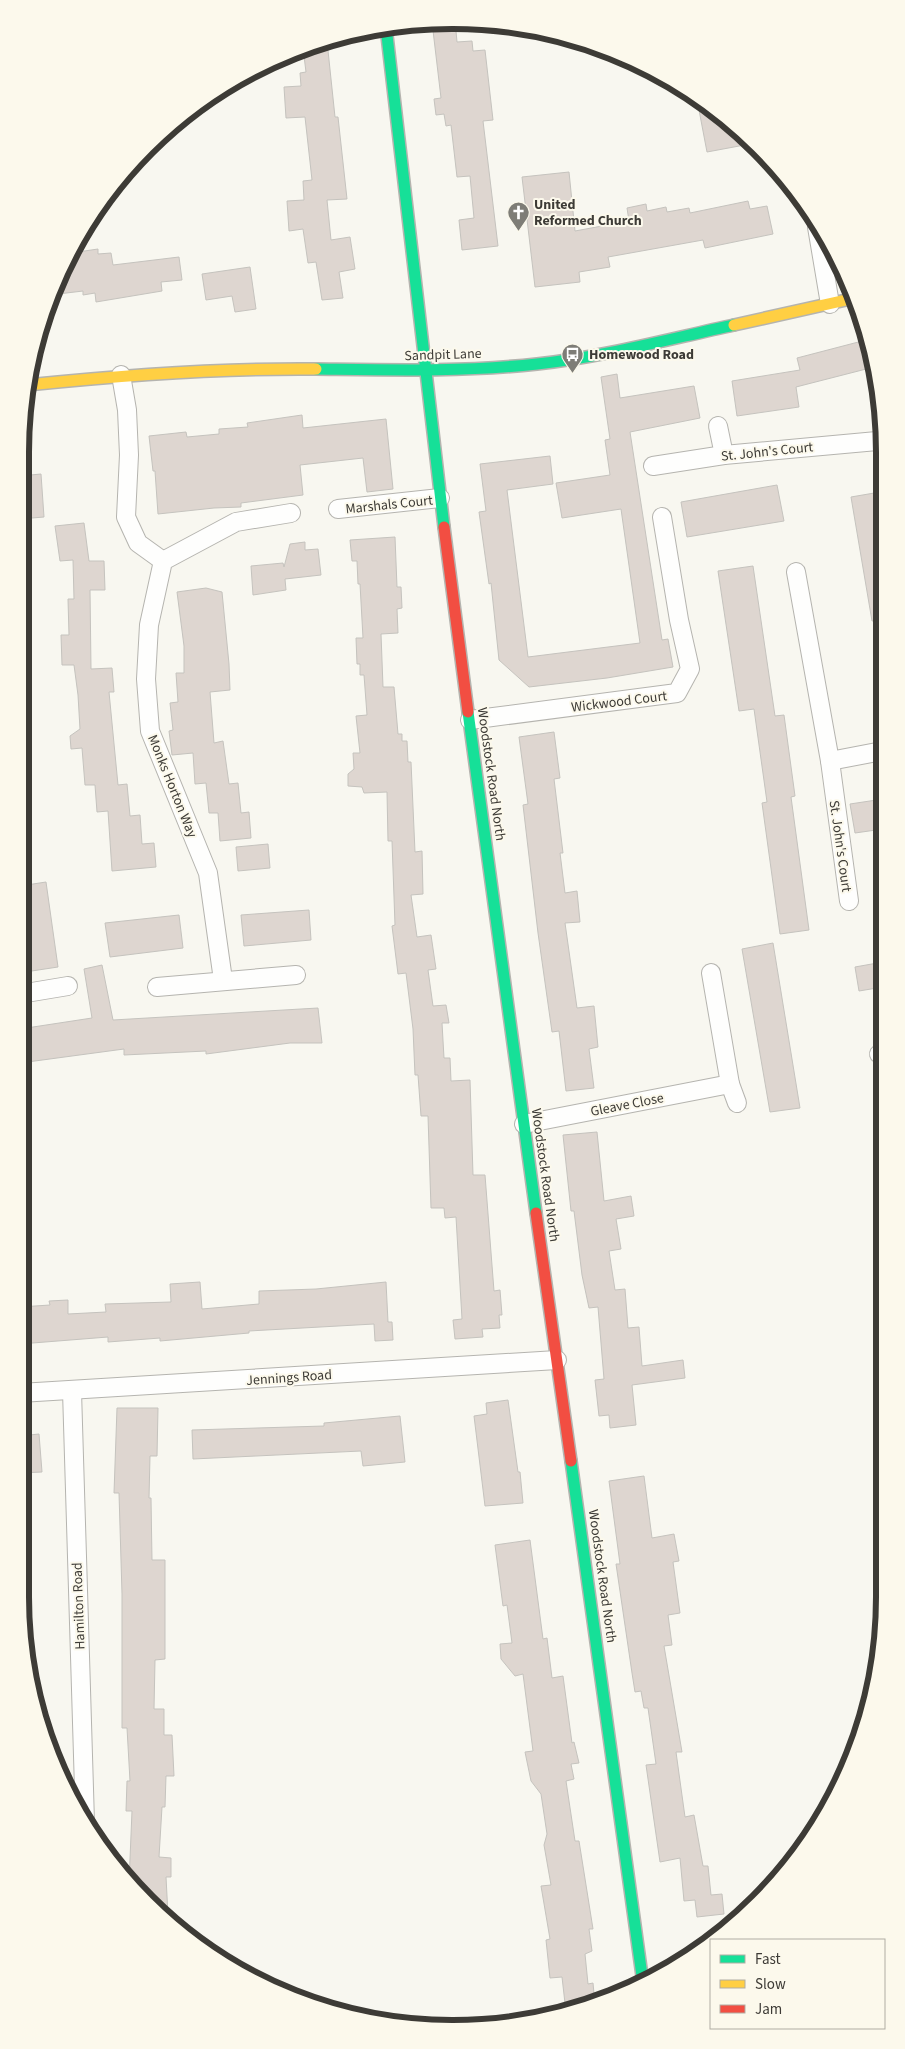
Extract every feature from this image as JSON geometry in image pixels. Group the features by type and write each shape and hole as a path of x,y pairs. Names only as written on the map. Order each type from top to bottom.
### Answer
{"street":[{"path":"387,34 425,371"},
{"path":"820,242 830,304"},
{"name":"Sandpit Lane","path":"34,384 122,375 238,368 425,371 536,364 598,355 848,300"},
{"name":"Woodstock Road North","path":"425,371 440,498 524,1124 642,1976"},
{"path":"122,375 127,410 129,455 126,517 138,543 163,561 236,522 291,513"},
{"path":"718,426 724,454"},
{"name":"St. John's Court","path":"653,466 724,454 876,441"},
{"name":"Marshals Court","path":"338,509 440,498"},
{"name":"Wickwood Court","path":"470,720 676,693 690,669 679,620 662,517"},
{"name":"Monks Horton Way","path":"163,561 149,625 146,679 150,731 208,873 223,980"},
{"name":"St. John's Court","path":"796,572 830,761 849,901"},
{"path":"830,761 876,752"},
{"path":"711,974 730,1084 737,1103"},
{"path":"157,987 296,975"},
{"path":"29,992 68,986"},
{"name":"Gleave Close","path":"524,1124 730,1084"},
{"name":"Jennings Road","path":"29,1392 557,1360"},
{"name":"Hamilton Road","path":"72,1390 85,1805"}],"building":[{"path":"456,29 457,42 472,41 473,51 485,50 493,120 483,121 498,246 462,250 459,220 474,218 470,176 457,177 451,125 446,126 444,114 436,115 434,99 441,98 433,30"},
{"path":"328,48 335,117 338,117 347,199 327,200 331,240 350,237 355,269 339,272 343,298 322,300 316,262 308,263 303,229 289,231 287,201 304,200 303,181 312,180 305,117 286,118 284,87 301,86 300,73 306,72 304,56"},
{"path":"699,110 710,116 744,145 707,152"},
{"path":"569,172 575,231 629,221 627,208 646,204 647,211 666,207 667,212 689,208 690,213 748,201 750,209 767,206 773,234 705,248 703,240 608,257 610,267 579,272 580,282 535,287 522,177"},
{"path":"98,249 98,254 111,253 113,265 179,257 182,280 161,282 162,291 96,302 95,293 83,295 83,291 60,294 80,252"},
{"path":"250,267 256,309 235,312 232,296 206,300 202,274"},
{"path":"861,341 868,369 796,387 799,407 737,416 732,381 800,370 797,358"},
{"path":"617,374 620,398 694,386 700,418 630,432 662,640 668,639 673,667 607,678 529,687 499,660 491,583 489,584 479,512 486,511 480,464 550,456 553,484 507,490 528,657 640,643 621,509 562,518 556,483 610,475 605,440 610,439 601,377"},
{"path":"302,415 303,428 386,419 393,489 367,492 363,458 300,465 303,495 241,503 241,507 158,514 155,471 153,471 149,436 186,432 187,437 219,434 219,429 248,427 247,423"},
{"path":"41,474 44,517 29,518 29,475"},
{"path":"777,485 784,521 687,537 681,502"},
{"path":"876,493 876,621 872,621 851,497"},
{"path":"84,523 89,561 104,561 105,590 90,590 91,669 112,668 114,692 109,692 118,785 127,784 130,816 140,815 142,844 154,843 156,867 112,871 108,811 97,812 95,785 85,785 82,748 71,749 70,736 80,729 78,695 74,665 62,665 61,635 69,635 68,599 74,599 73,560 60,561 55,526"},
{"path":"395,537 397,587 401,587 402,608 397,609 398,633 381,634 383,687 394,687 398,734 402,734 402,741 407,741 408,762 411,762 415,852 422,851 423,894 411,895 417,937 431,935 436,969 428,970 433,1006 446,1005 449,1023 442,1023 444,1058 450,1058 451,1081 470,1080 473,1175 485,1175 494,1291 500,1290 502,1315 499,1315 500,1328 482,1329 483,1337 455,1339 453,1320 462,1319 456,1217 445,1218 444,1208 431,1208 428,1116 421,1116 418,1075 415,1075 413,1029 406,973 398,974 392,926 395,925 392,841 388,841 387,792 364,793 362,787 348,786 348,774 354,769 353,753 360,753 356,716 367,715 364,675 360,675 360,664 357,664 356,638 363,638 360,584 358,584 357,561 352,561 350,540"},
{"path":"305,542 305,550 318,549 321,575 285,579 286,590 253,595 251,566 283,563 284,567 290,544"},
{"path":"753,566 775,716 784,715 795,796 791,797 809,930 780,934 762,803 767,802 754,709 739,711 718,571"},
{"path":"206,588 222,592 229,664 230,690 210,692 214,743 223,741 229,784 238,783 241,813 249,812 251,838 220,841 218,813 209,813 206,783 195,784 193,753 172,755 169,731 173,730 170,703 178,702 176,673 184,673 184,646 177,592"},
{"path":"554,732 560,778 554,779 563,853 560,853 565,893 577,891 580,922 565,923 577,1008 594,1006 598,1047 589,1049 594,1088 566,1091 559,1031 552,1032 538,933 523,805 528,804 519,737"},
{"path":"876,800 876,830 855,833 850,804"},
{"path":"268,844 270,868 238,871 236,847"},
{"path":"46,882 58,967 29,971 29,885"},
{"path":"309,910 311,940 244,946 241,915"},
{"path":"179,915 183,948 110,957 105,923"},
{"path":"773,943 800,1108 770,1112 742,949"},
{"path":"876,963 876,988 859,991 855,967"},
{"path":"102,965 113,1020 318,1008 322,1043 290,1043 206,1054 206,1051 124,1055 124,1049 29,1062 29,1028 92,1018 84,969"},
{"path":"597,1132 604,1201 631,1196 634,1216 616,1219 621,1249 609,1251 615,1290 625,1289 628,1328 639,1327 642,1366 683,1360 685,1378 632,1385 636,1425 610,1428 609,1415 599,1416 595,1380 604,1379 598,1307 589,1308 582,1275 574,1211 571,1211 563,1135"},
{"path":"200,1282 202,1309 259,1304 259,1291 316,1289 386,1282 388,1322 392,1322 393,1340 375,1341 374,1324 249,1331 249,1333 160,1341 160,1338 108,1342 108,1337 29,1343 29,1306 50,1305 49,1301 68,1300 68,1314 106,1312 105,1304 171,1302 170,1284"},
{"path":"508,1400 523,1503 485,1506 474,1416 487,1414 486,1403"},
{"path":"117,1408 158,1408 157,1456 150,1456 149,1498 151,1498 152,1560 165,1560 165,1659 155,1660 154,1709 164,1709 164,1735 172,1735 174,1776 166,1776 165,1807 162,1807 159,1857 171,1858 171,1877 166,1877 168,1910 130,1871 132,1811 126,1811 127,1781 130,1781 127,1728 122,1728 122,1594 119,1493 114,1493"},
{"path":"400,1416 405,1462 363,1466 361,1451 193,1459 192,1430 324,1426 324,1423"},
{"path":"39,1434 42,1472 29,1473 29,1435"},
{"path":"644,1476 652,1538 674,1534 679,1561 673,1562 680,1613 668,1615 672,1645 664,1646 682,1752 676,1752 685,1817 694,1815 703,1866 708,1866 711,1895 722,1894 724,1914 697,1917 695,1900 684,1901 680,1858 660,1862 646,1765 656,1764 648,1708 644,1708 641,1691 635,1692 616,1564 620,1564 609,1481"},
{"path":"530,1540 543,1639 547,1638 552,1678 563,1676 572,1743 574,1742 579,1763 571,1764 574,1779 566,1781 575,1841 579,1841 593,1929 589,1929 592,1951 585,1954 588,1984 593,1983 594,1996 565,2005 562,1977 550,1978 546,1940 550,1939 541,1886 551,1885 544,1845 547,1834 541,1794 531,1781 525,1752 533,1751 523,1674 515,1676 501,1659 500,1644 512,1643 507,1605 503,1606 495,1545"}],"traffic: fast":[{"path":"387,34 444,527"},
{"path":"316,369 399,370 509,367 562,361 611,352 734,325"},
{"path":"468,712 536,1213"},
{"path":"571,1461 642,1976"}],"traffic: slow":[{"path":"734,325 848,300"},
{"path":"34,384 172,373 316,369"}],"traffic: jam":[{"path":"444,527 468,712"},
{"path":"536,1213 571,1461"}],"place":[{"name":"United Reformed Church","path":"518,231"},
{"name":"Homewood Road","path":"573,373"}]}
